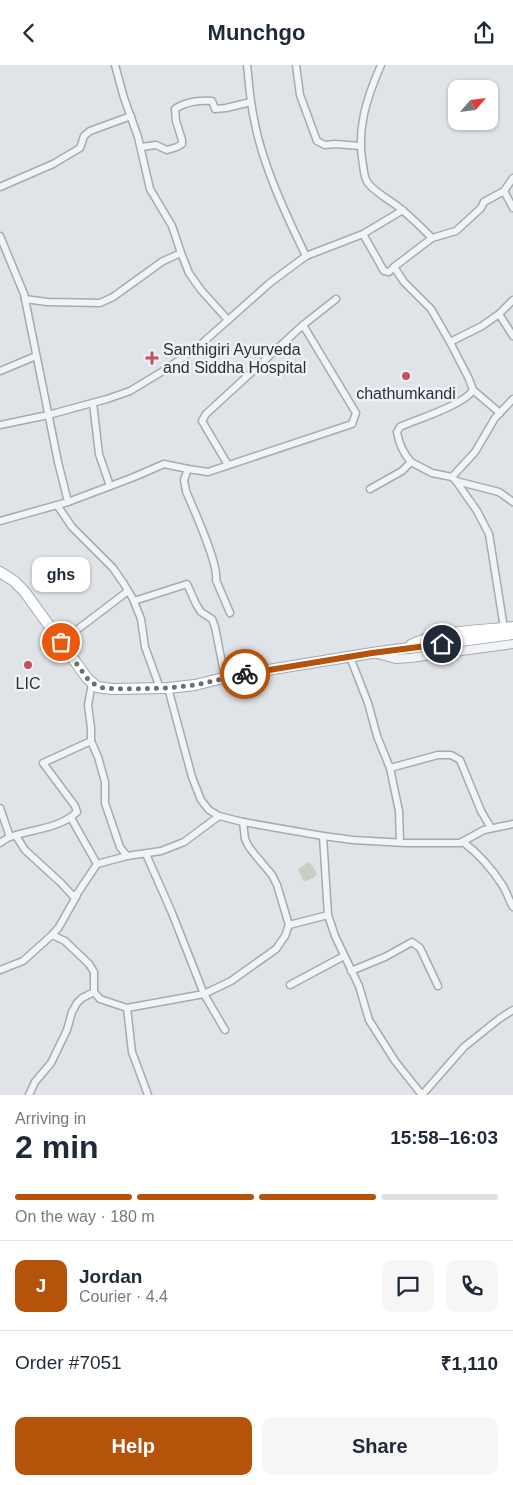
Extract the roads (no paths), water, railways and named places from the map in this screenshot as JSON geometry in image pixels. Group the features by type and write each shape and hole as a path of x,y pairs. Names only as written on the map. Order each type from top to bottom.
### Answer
{"main road":[{"path":"0,572 14,581 24,591 92,683 103,688 164,688 195,685 225,678 404,649 510,629"}],"street":[{"path":"115,65 141,147 150,189 172,226 189,273 201,290 228,320"},
{"path":"247,65 254,120 281,202 306,256"},
{"path":"296,65 300,95 317,141 325,145 360,146"},
{"path":"381,65 368,95 363,114 360,146 365,177 368,183 403,210 432,238"},
{"path":"141,147 156,145 167,150 182,144 175,109 180,106 202,100 212,101 215,109 252,102"},
{"path":"0,187 53,164 80,148 84,136 90,131 131,116"},
{"path":"363,235 384,271 389,272 432,238 456,231 481,208 484,202 504,191 513,178"},
{"path":"504,191 513,207"},
{"path":"0,425 48,415 130,391 199,346 271,283 306,256 363,235 403,210"},
{"path":"0,237 25,299 48,415 68,502"},
{"path":"25,299 47,302 100,303 113,297 163,261 181,253"},
{"path":"394,267 404,282 430,309 450,342 473,390 500,413"},
{"path":"228,465 202,421 206,414 303,325 336,299"},
{"path":"450,342 482,326 499,314 513,300"},
{"path":"499,314 513,337"},
{"path":"0,521 68,502 164,464 208,472 352,425 356,413 303,325"},
{"path":"0,371 36,356"},
{"path":"473,390 461,401 400,427 396,432 398,440 403,453 411,462 432,473 499,492 513,501"},
{"path":"454,479 475,453 495,418 513,399"},
{"path":"93,403 100,454 110,486"},
{"path":"370,489 402,471 411,462"},
{"path":"188,469 184,480 186,491 213,559 217,575 216,580 230,613"},
{"path":"454,479 478,511 489,534 510,629"},
{"path":"57,505 72,527 113,568 134,601 141,619 145,647 164,688 201,800 209,810 219,816 323,836 400,842 460,843 484,830 513,824"},
{"path":"134,601 187,584 201,612 212,619 225,678"},
{"path":"61,642 128,591"},
{"path":"372,653 396,659 513,644"},
{"path":"350,657 390,768 399,811 400,842"},
{"path":"92,683 88,705 91,741 105,782 105,803 120,847 127,856"},
{"path":"0,843 13,837 60,823 71,818 77,812 75,806 43,763 91,741"},
{"path":"390,768 438,755 451,755 460,760 481,811 491,828"},
{"path":"0,808 13,837 73,896 77,894"},
{"path":"0,971 23,961 52,935 59,927 77,894 97,864 127,856 146,855 184,842 219,816"},
{"path":"71,818 97,864"},
{"path":"52,935 65,941 89,963 94,972 94,992 100,999 128,1008 204,994 231,981 276,949 285,936 289,925 278,885 249,847 243,821"},
{"path":"323,836 328,915 335,936 358,985 369,1020 394,1061 422,1095 464,1047 513,1010"},
{"path":"463,842 475,851 503,886 513,907"},
{"path":"146,855 172,913 204,994 224,1031"},
{"path":"289,925 328,915"},
{"path":"351,971 385,957 412,942 420,948 438,986"},
{"path":"290,985 344,956"},
{"path":"29,1095 35,1082 51,1063 67,1030 74,1007 82,998 94,992"},
{"path":"128,1008 132,1052 148,1095"}],"place":[{"name":"Santhigiri Ayurveda and Siddha Hospital","path":"152,358"},
{"name":"chathumkandi","path":"406,376"},
{"name":"ghs","path":"61,642"},
{"name":"LIC","path":"28,665"}]}
